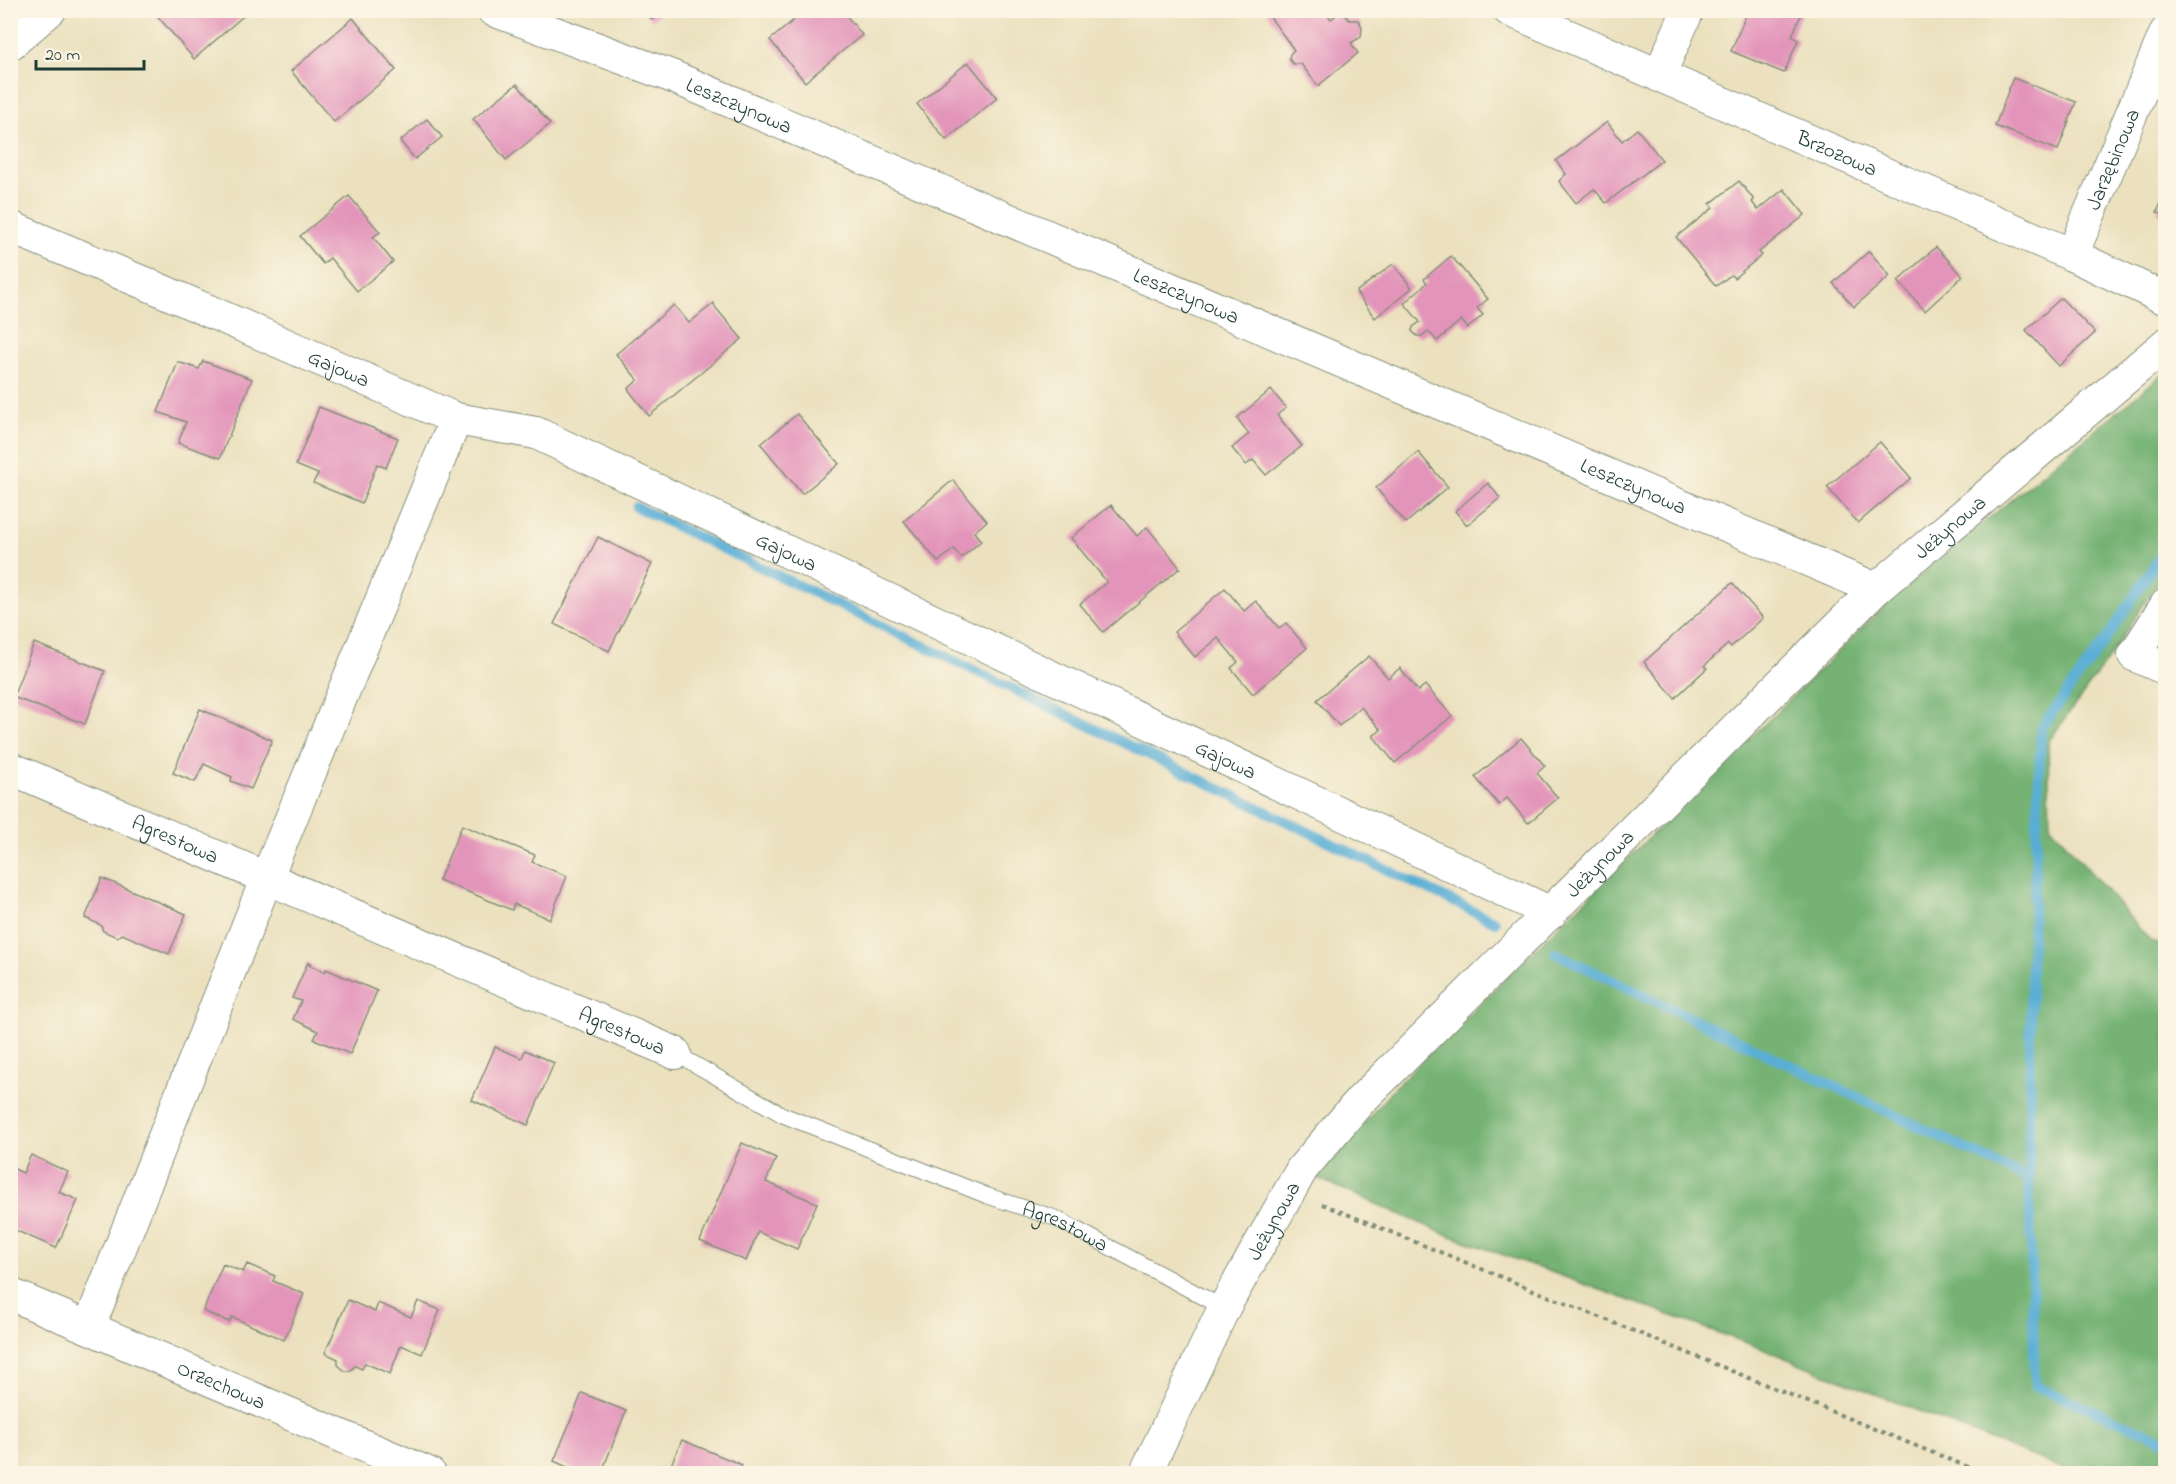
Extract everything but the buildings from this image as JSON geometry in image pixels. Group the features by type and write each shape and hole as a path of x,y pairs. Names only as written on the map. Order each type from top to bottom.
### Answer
{"street":[{"path":"10,44 50,10"},
{"name":"Leszczynowa","path":"493,10 671,76 1876,589"},
{"name":"Brzozowa","path":"1509,10 2072,255 2166,299"},
{"path":"1659,76 1688,10"},
{"name":"Jarzębinowa","path":"2072,255 2166,32"},
{"name":"Gajowa","path":"10,227 456,419 536,433 1551,913"},
{"name":"Jeżynowa","path":"1144,1473 1224,1308 1302,1169 1359,1102 1876,589 2166,344"},
{"path":"89,1327 267,878 456,419"},
{"path":"2166,605 2134,655 2166,669"},
{"name":"Agrestowa","path":"10,768 675,1053"},
{"name":"Orzechowa","path":"10,1294 430,1473"}],"lane":[{"name":"Agrestowa","path":"675,1053 783,1115 988,1196 1055,1218 1224,1308"}],"path":[{"path":"1291,1191 1985,1473"}],"green space":[{"path":"2165,372 2165,571 2108,659 2048,742 2050,825 2150,941 2165,947 2165,1473 2074,1473 1758,1347 1443,1233 1317,1178 1396,1086 1893,598"}],"waterway":[{"path":"636,507 1495,922"},
{"path":"2166,547 2103,644 2041,728 2031,966 2029,1179 2035,1386 2166,1441"},
{"path":"1555,953 2029,1179"}]}
